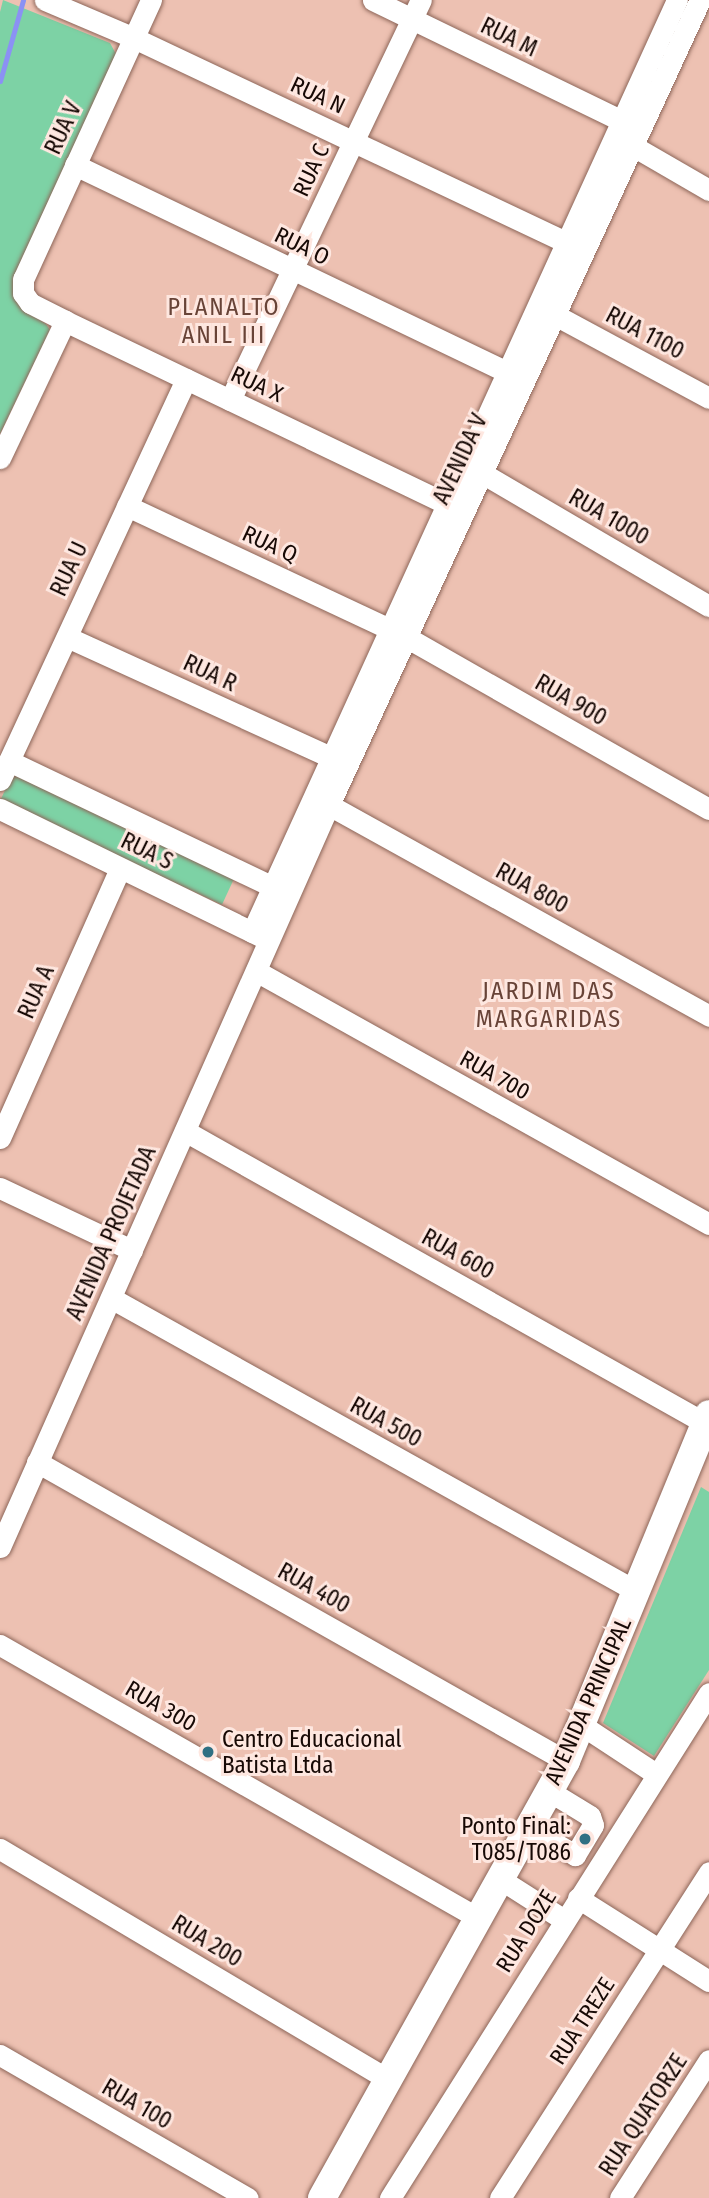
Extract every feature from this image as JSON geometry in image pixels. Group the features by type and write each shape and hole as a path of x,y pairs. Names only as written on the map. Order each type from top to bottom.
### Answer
{"main road":[{"name":"AVENIDA PRINCIPAL","path":"322,2198 566,1761 707,1419"}],"street":[{"name":"RUA N","path":"45,0 134,37 566,242"},
{"name":"RUA V","path":"23,279 151,0"},
{"name":"RUA M","path":"373,0 416,9 622,121"},
{"name":"AVENIDA V","path":"261,937 329,805 447,504 677,0"},
{"name":"AVENIDA V","path":"261,937 272,887 332,758 482,473 700,0"},
{"name":"RUA C","path":"230,400 416,9"},
{"path":"633,146 709,190"},
{"name":"RUA O","path":"75,165 507,372"},
{"name":"RUA X","path":"23,279 23,293 30,303 447,504"},
{"name":"RUA 1100","path":"555,314 709,398"},
{"path":"0,458 65,321"},
{"name":"RUA U","path":"0,780 186,379"},
{"name":"RUA 1000","path":"482,473 709,606"},
{"name":"RUA Q","path":"127,506 398,633"},
{"name":"RUA 900","path":"398,633 709,809"},
{"name":"RUA R","path":"66,637 332,758"},
{"name":"RUA S","path":"9,761 272,887"},
{"name":"RUA 800","path":"329,805 709,1016"},
{"name":"RUA S","path":"0,809 261,937"},
{"name":"RUA A","path":"0,1138 120,868"},
{"name":"AVENIDA PROJETADA","path":"1,1538 256,971 261,937"},
{"name":"RUA 700","path":"256,971 709,1224"},
{"name":"RUA 600","path":"185,1132 707,1419"},
{"path":"0,1188 132,1250"},
{"name":"RUA 500","path":"111,1298 636,1591"},
{"name":"RUA 400","path":"37,1462 566,1761"},
{"name":"RUA 300","path":"0,1645 478,1918"},
{"name":"RUA DOZE","path":"390,2198 709,1693"},
{"path":"580,1724 656,1774"},
{"path":"528,1827 575,1855 593,1825 590,1816 549,1791"},
{"name":"RUA 200","path":"0,1849 388,2079"},
{"name":"RUA TREZE","path":"500,2198 709,1872"},
{"path":"500,1879 564,1920"},
{"path":"578,1898 709,1981"},
{"name":"RUA 100","path":"0,2054 248,2198"},
{"name":"RUA QUATORZE","path":"620,2198 709,2060"}],"green space":[{"path":"3,0 110,43 116,54 14,278 25,310 46,324 50,330 0,434 0,12"},
{"path":"13,773 235,877 222,905 0,801"},
{"path":"701,1487 709,1492 709,1670 654,1756 603,1723"}],"waterway":[{"path":"0,81 23,0"}],"place":[{"name":"Centro Educacional Batista Ltda","path":"208,1752"},
{"name":"Ponto Final: T085/T086","path":"585,1839"}],"district":[{"name":"PLANALTO ANIL III","path":"224,322"},
{"name":"JARDIM DAS MARGARIDAS","path":"549,1006"}]}
